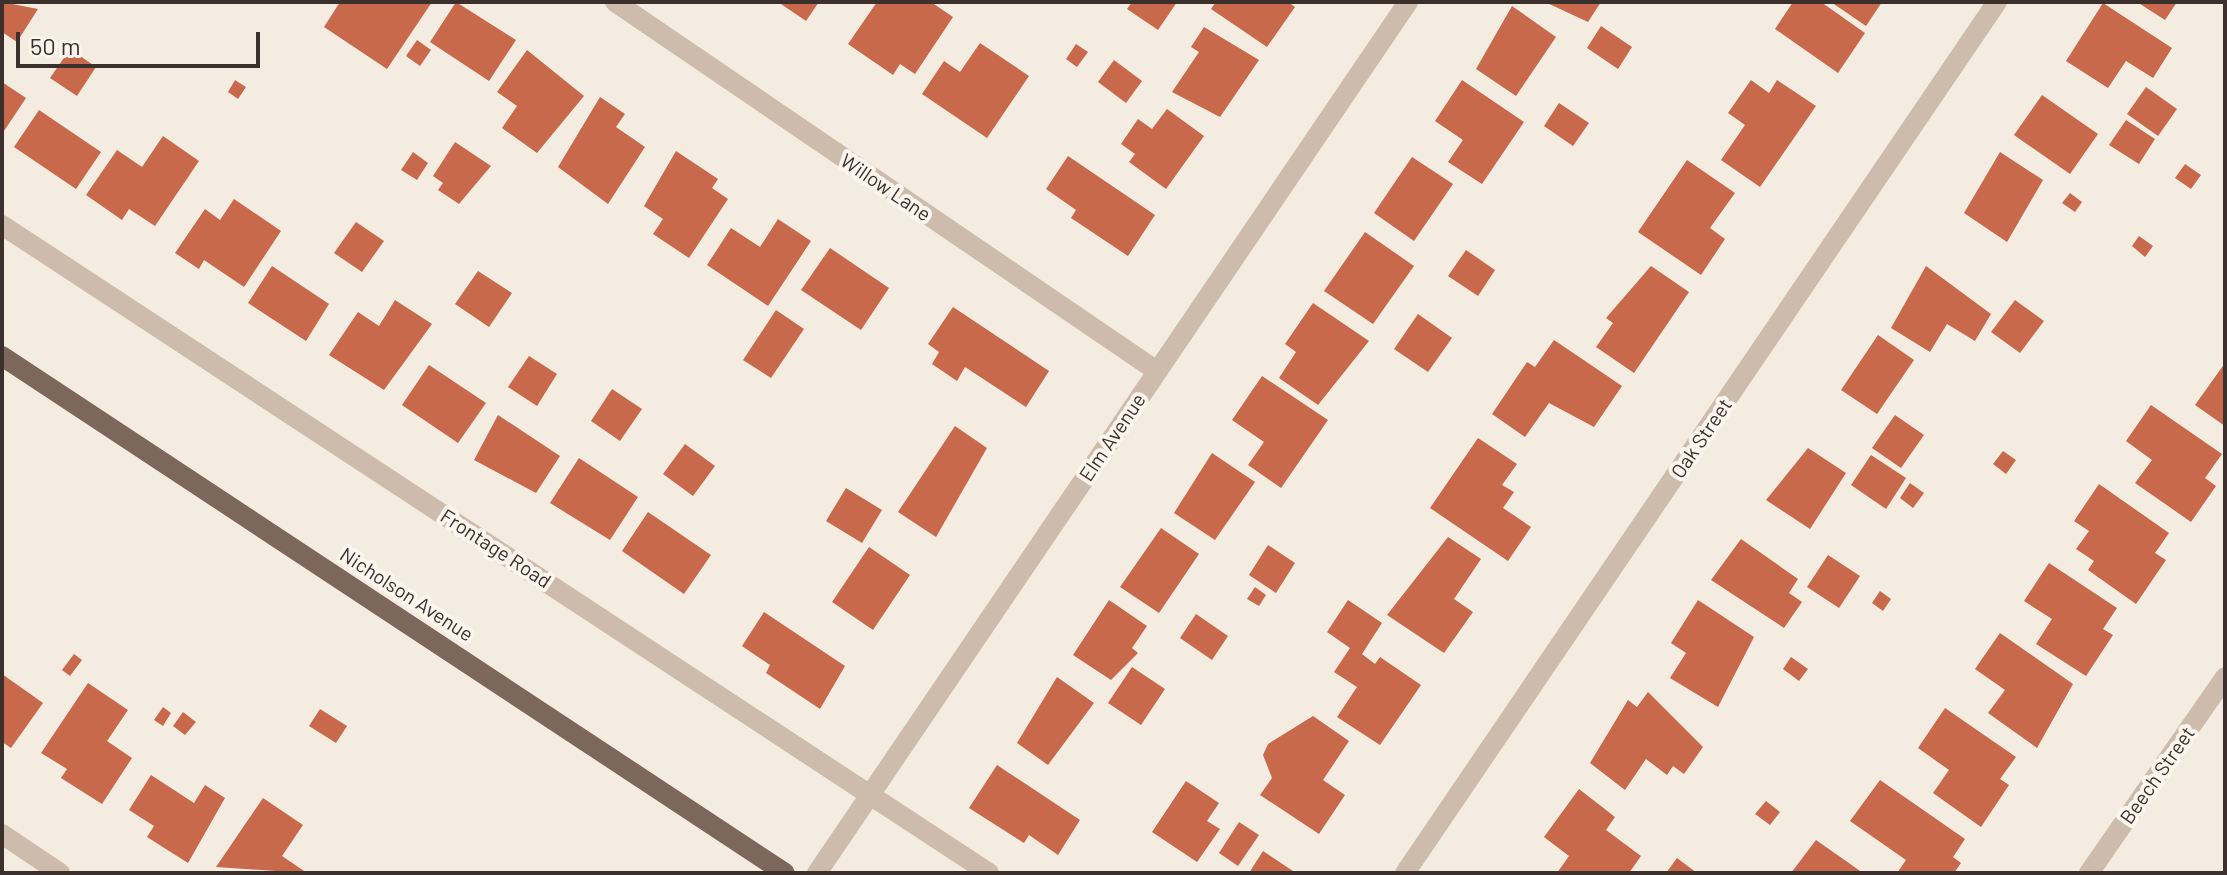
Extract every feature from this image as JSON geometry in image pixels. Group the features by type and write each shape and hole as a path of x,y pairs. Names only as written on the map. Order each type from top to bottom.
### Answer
{"main road":[{"name":"Nicholson Avenue","path":"2,356 785,873"}],"street":[{"name":"Willow Lane","path":"615,2 1157,371"},
{"name":"Elm Avenue","path":"817,873 1408,2"},
{"name":"Oak Street","path":"1405,873 1997,2"},
{"name":"Frontage Road","path":"2,225 989,873"},
{"name":"Beech Street","path":"2089,873 2225,677"},
{"path":"2,834 60,873"}],"building":[{"path":"2,2 38,9 17,42 2,32"},
{"path":"340,2 432,2 387,69 324,27"},
{"path":"456,2 516,40 489,81 430,42"},
{"path":"778,2 819,2 806,21"},
{"path":"877,2 931,2 953,17 915,74 900,64 893,75 848,44"},
{"path":"1132,2 1177,2 1158,30 1127,9"},
{"path":"1216,2 1288,2 1295,7 1267,47 1211,9"},
{"path":"1545,2 1601,2 1588,22"},
{"path":"1793,2 1821,2 1865,33 1838,73 1775,29"},
{"path":"1831,2 1882,2 1866,26"},
{"path":"2137,2 2177,2 2165,20"},
{"path":"2103,3 2172,48 2153,78 2126,61 2108,88 2066,61"},
{"path":"1512,6 1556,37 1516,96 1476,69"},
{"path":"1601,26 1632,47 1618,69 1587,48"},
{"path":"1204,27 1259,60 1220,117 1172,92 1199,52 1191,47"},
{"path":"417,40 431,50 420,66 406,56"},
{"path":"980,43 1029,76 987,138 922,94 944,61 960,72"},
{"path":"1076,44 1088,52 1077,67 1066,59"},
{"path":"70,49 96,67 77,96 50,78"},
{"path":"527,50 584,96 537,153 502,128 517,106 497,92"},
{"path":"1114,60 1142,81 1126,103 1098,82"},
{"path":"235,80 246,87 238,99 228,92"},
{"path":"1462,80 1524,122 1482,184 1448,162 1463,140 1435,121"},
{"path":"1751,80 1769,93 1777,80 1816,106 1760,187 1721,160 1745,125 1728,113"},
{"path":"2,82 26,98 2,134"},
{"path":"2146,87 2177,109 2158,136 2127,114"},
{"path":"2042,95 2098,134 2070,174 2014,135"},
{"path":"600,97 625,114 616,127 645,147 608,204 558,167"},
{"path":"1559,103 1589,123 1573,146 1544,126"},
{"path":"1167,109 1204,136 1166,189 1129,162 1135,154 1121,144 1138,119 1152,129"},
{"path":"39,110 101,152 76,189 14,147"},
{"path":"2126,120 2155,139 2139,164 2109,145"},
{"path":"163,136 199,161 155,226 129,209 122,220 86,195 117,150 142,167"},
{"path":"455,142 491,166 459,204 438,190 443,183 433,176"},
{"path":"676,151 718,179 712,188 728,199 689,258 653,234 663,219 644,206"},
{"path":"413,152 428,163 417,180 401,170"},
{"path":"2000,152 2043,180 2007,242 1964,213"},
{"path":"1068,156 1155,215 1128,256 1071,218 1076,210 1046,189"},
{"path":"1412,157 1453,184 1414,241 1374,213"},
{"path":"1687,160 1735,193 1710,228 1725,239 1701,275 1638,232"},
{"path":"2185,164 2201,175 2191,189 2175,178"},
{"path":"2070,193 2082,202 2075,212 2062,203"},
{"path":"234,199 281,231 244,287 204,260 199,269 175,253 205,209 220,220"},
{"path":"778,219 811,241 768,306 707,265 731,228 760,247"},
{"path":"356,222 384,241 362,272 334,253"},
{"path":"1365,232 1414,266 1373,324 1324,291"},
{"path":"2139,236 2153,246 2145,257 2132,246"},
{"path":"830,248 889,288 861,330 801,290"},
{"path":"1466,250 1495,270 1478,296 1448,276"},
{"path":"272,266 329,304 306,341 248,303"},
{"path":"1651,266 1689,292 1634,373 1596,347 1613,323 1606,318"},
{"path":"1926,266 1991,314 1975,341 1947,324 1930,352 1891,328"},
{"path":"478,271 512,293 489,327 455,304"},
{"path":"395,300 432,324 384,390 329,355 358,312 379,326"},
{"path":"2015,300 2044,321 2020,353 1991,332"},
{"path":"1313,303 1369,341 1318,405 1279,378 1296,352 1285,344"},
{"path":"953,307 1049,371 1026,407 965,367 957,381 932,364 939,352 928,344"},
{"path":"776,310 804,329 771,378 743,360"},
{"path":"1418,314 1452,338 1428,372 1394,349"},
{"path":"1878,335 1914,360 1877,414 1841,390"},
{"path":"1554,340 1622,386 1594,427 1549,403 1525,437 1492,414 1527,362 1535,367"},
{"path":"529,356 557,374 537,406 508,387"},
{"path":"2225,363 2225,426 2195,405"},
{"path":"429,365 486,403 458,443 402,405"},
{"path":"1262,376 1328,420 1281,488 1248,465 1264,442 1232,420"},
{"path":"612,389 642,409 620,441 591,421"},
{"path":"2151,405 2222,454 2205,478 2216,486 2191,522 2135,483 2152,460 2126,441"},
{"path":"498,415 560,456 536,493 474,460"},
{"path":"1895,415 1924,435 1901,468 1872,448"},
{"path":"955,426 987,448 936,537 898,512"},
{"path":"1478,438 1517,464 1502,485 1514,492 1503,508 1531,527 1508,561 1430,508"},
{"path":"685,444 715,466 693,496 663,474"},
{"path":"1808,448 1846,473 1810,529 1766,500"},
{"path":"2003,451 2016,460 2006,474 1993,464"},
{"path":"1212,453 1255,482 1215,540 1174,513"},
{"path":"1871,455 1906,478 1886,509 1851,485"},
{"path":"579,458 638,497 610,540 550,503"},
{"path":"1910,483 1924,493 1913,508 1900,498"},
{"path":"2099,484 2169,533 2155,553 2166,560 2136,604 2088,570 2094,561 2076,549 2089,531 2074,521"},
{"path":"846,488 882,510 862,543 826,521"},
{"path":"648,512 711,555 684,594 622,551"},
{"path":"1161,528 1199,554 1159,613 1120,587"},
{"path":"1448,537 1481,559 1454,599 1473,612 1444,653 1387,615"},
{"path":"1741,539 1798,579 1789,593 1802,602 1784,628 1711,580"},
{"path":"1268,545 1295,563 1276,593 1249,575"},
{"path":"869,547 910,575 873,630 832,602"},
{"path":"1828,555 1860,576 1839,608 1807,587"},
{"path":"2049,563 2117,608 2103,629 2113,635 2086,676 2036,644 2052,619 2024,601"},
{"path":"1255,587 1266,595 1259,606 1247,599"},
{"path":"1880,591 1891,599 1883,611 1872,603"},
{"path":"1109,600 1147,626 1132,648 1138,653 1111,680 1073,655"},
{"path":"1348,600 1382,623 1362,654 1375,664 1380,657 1421,685 1380,745 1337,717 1357,687 1334,672 1350,648 1327,632"},
{"path":"1698,600 1754,637 1718,707 1670,678 1686,653 1671,643"},
{"path":"764,612 845,666 820,709 766,673 770,665 742,646"},
{"path":"1196,614 1228,636 1212,660 1180,638"},
{"path":"2000,633 2073,684 2037,748 1988,713 2005,690 1975,669"},
{"path":"74,654 82,660 70,676 62,670"},
{"path":"1791,657 1808,669 1799,681 1783,669"},
{"path":"1132,667 1165,689 1141,725 1108,703"},
{"path":"2,674 43,703 11,748 2,742"},
{"path":"1057,677 1094,703 1048,765 1017,743"},
{"path":"88,683 128,710 107,741 132,758 102,804 61,778 67,769 41,753"},
{"path":"1648,692 1703,747 1684,774 1673,766 1667,775 1646,759 1625,790 1590,763 1628,700 1637,707"},
{"path":"163,707 171,713 163,726 154,720"},
{"path":"1945,708 2016,757 2000,779 2009,785 1981,827 1933,793 1949,770 1918,748"},
{"path":"320,709 347,726 336,743 309,726"},
{"path":"183,712 196,722 185,735 173,726"},
{"path":"1313,716 1349,741 1323,780 1345,795 1319,834 1260,795 1272,778 1263,755 1268,744"},
{"path":"997,765 1080,820 1058,855 1029,835 1024,843 969,808"},
{"path":"151,775 194,803 205,785 225,798 188,863 147,837 154,826 129,810"},
{"path":"1880,780 1965,839 1953,857 1961,863 1954,873 1897,873 1906,860 1850,821"},
{"path":"1186,781 1219,803 1207,821 1220,829 1197,862 1152,832"},
{"path":"1579,789 1615,817 1606,830 1641,856 1629,873 1557,873 1569,856 1544,837"},
{"path":"263,798 303,825 282,856 307,873 216,867"},
{"path":"1766,801 1780,812 1770,825 1755,814"},
{"path":"1239,822 1259,835 1238,866 1219,853"},
{"path":"1816,840 1863,873 1791,873"},
{"path":"1263,851 1296,873 1249,873"},
{"path":"1677,858 1697,873 1666,873"}]}
